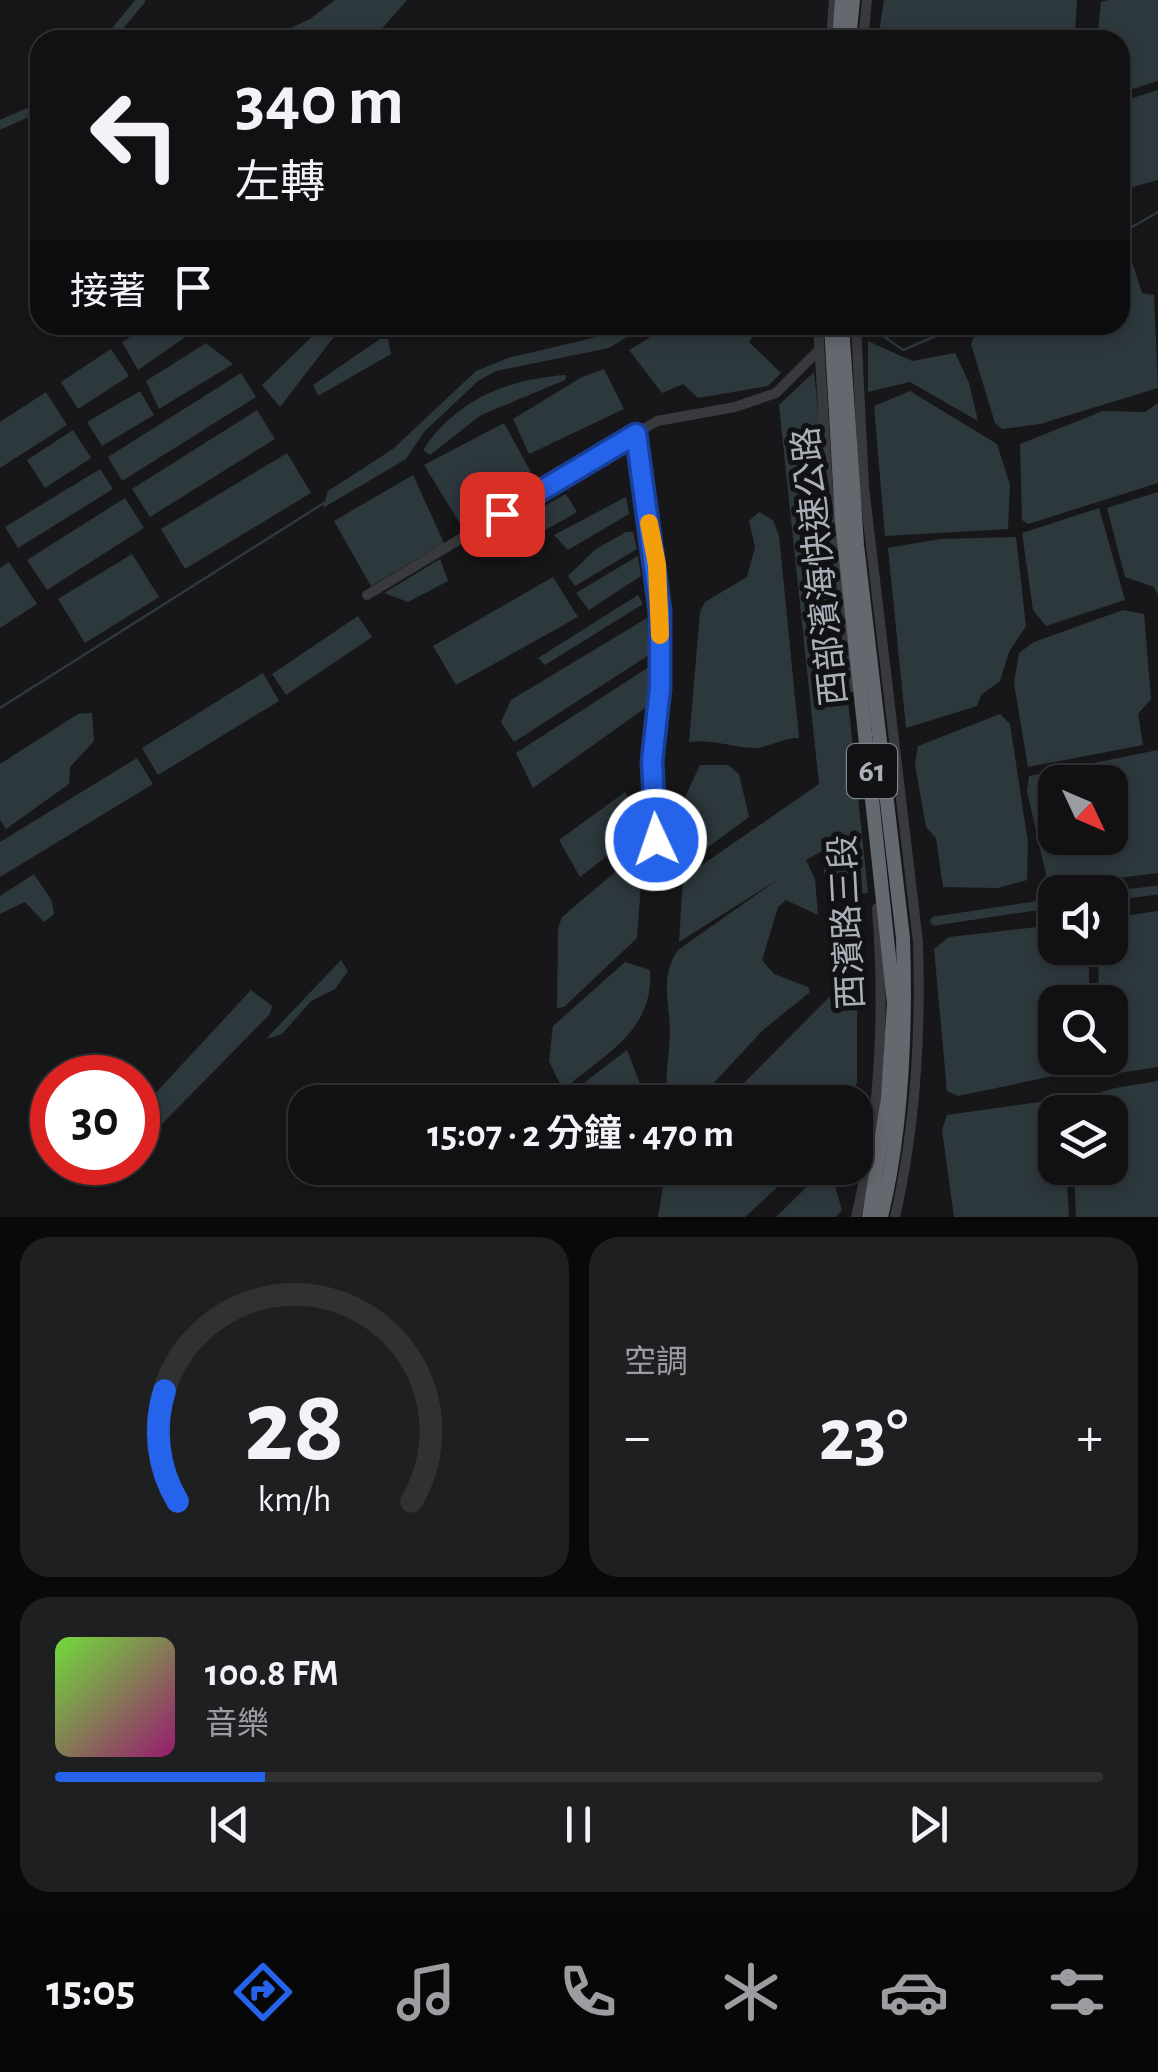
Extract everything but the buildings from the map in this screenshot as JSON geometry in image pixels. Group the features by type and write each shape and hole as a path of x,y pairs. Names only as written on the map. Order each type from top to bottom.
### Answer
{"highway":[{"path":"838,0 839,30"},
{"path":"850,30 853,0"},
{"name":"西部濱海快速公路","path":"832,335 842,522 894,1003 888,1098 869,1217"},
{"name":"西部濱海快速公路","path":"851,335 857,546 903,938 905,1001 899,1098 881,1217"}],"street":[{"path":"833,30 838,0"},
{"path":"864,30 867,0"},
{"name":"西濱路三段","path":"819,335 828,492 870,823 883,1002 878,1099 856,1217"},
{"name":"西濱路三段","path":"852,335 864,488 918,942 915,1091 895,1217"},
{"path":"367,595 636,434 679,415 765,399 820,350"},
{"path":"636,434 660,611 660,688 652,761 656,840"}],"shaded area":[{"path":"335,0 407,0 381,30 286,30 310,19"},
{"path":"884,0 1077,0 1075,30 880,30"},
{"path":"1158,0 1158,81 1130,90 1130,30 1098,30 1101,2"},
{"path":"1158,90 1158,180 1130,188 1130,99"},
{"path":"1130,255 1142,293 1154,295 1158,388 1040,424 1002,429 995,423 971,344 974,335 1130,335"},
{"path":"134,335 188,335 138,370 122,342"},
{"path":"314,335 335,335 280,407 262,385"},
{"path":"605,335 630,335 609,348 496,371 478,381 424,432 406,459 323,508 328,491 393,449 476,371 508,358"},
{"path":"654,335 754,335 749,342 781,373 768,386 698,398 683,384 662,393 629,350"},
{"path":"380,339 388,339 391,354 318,396 313,385"},
{"path":"868,341 912,361 955,353 969,383 978,421 910,382 868,392"},
{"path":"206,343 233,364 159,409 146,381"},
{"path":"111,349 129,376 78,409 61,382"},
{"path":"604,369 624,409 529,454 513,419 582,377"},
{"path":"814,372 868,893 827,895 822,851 806,860 815,879 818,915 786,900 778,907 762,960 774,974 808,987 810,992 763,1030 712,1085 667,1085 667,988 672,960 678,950 780,878 679,942 683,878 819,784 779,405"},
{"path":"241,373 256,397 122,481 108,457"},
{"path":"566,375 565,380 481,415 430,455 423,450 452,417 486,395 524,381"},
{"path":"140,391 154,415 102,446 87,422"},
{"path":"910,391 997,444 1010,485 1008,529 885,536 874,406"},
{"path":"46,392 67,425 0,468 0,422"},
{"path":"1158,403 1158,483 1028,524 1022,520 1020,444 1103,411 1145,412"},
{"path":"257,410 275,439 150,517 132,489"},
{"path":"504,423 533,476 459,522 424,465"},
{"path":"73,430 91,458 45,488 27,460"},
{"path":"287,453 311,493 185,569 161,529"},
{"path":"100,469 113,489 18,548 5,527"},
{"path":"413,475 444,543 371,586 334,521"},
{"path":"1158,492 1158,595 1154,587 1125,577 1107,508"},
{"path":"566,494 577,512 542,532 519,520"},
{"path":"626,497 629,514 568,550 554,535"},
{"path":"125,498 144,528 47,590 27,560"},
{"path":"1099,508 1125,600 1046,626 1033,610 1022,533"},
{"path":"759,512 773,520 779,536 799,738 753,748 689,742 700,612 705,602 747,577 755,547 749,521"},
{"path":"633,532 637,549 575,586 568,576 596,549"},
{"path":"1016,537 1026,626 1009,652 1000,681 981,695 977,706 906,728 888,548 940,539"},
{"path":"132,554 159,597 85,643 58,599"},
{"path":"638,556 641,576 589,610 576,593"},
{"path":"440,559 448,581 408,602 384,593"},
{"path":"9,562 37,604 0,628 0,568"},
{"path":"553,577 578,617 456,685 433,646"},
{"path":"638,595 643,604 545,665 538,658"},
{"path":"1123,610 1144,614 1151,699 1138,714 1143,745 1028,767 1014,683 1019,653 1034,642"},
{"path":"358,616 372,637 286,695 272,674"},
{"path":"647,618 649,655 514,742 501,722 511,700"},
{"path":"649,667 648,706 533,788 516,753"},
{"path":"263,673 279,701 158,775 142,748"},
{"path":"92,713 94,741 70,767 69,784 6,829 0,820 0,764 78,714"},
{"path":"1000,714 1010,724 1028,843 1027,880 998,888 943,887 936,838 926,827 915,764 918,746"},
{"path":"1158,750 1158,873 1128,877 1046,875 1042,855 1128,855 1128,765 1084,765"},
{"path":"137,758 153,784 0,877 0,842"},
{"path":"700,765 728,765 739,774 749,817 688,862 686,795"},
{"path":"1038,774 1038,839 1027,791 1029,776"},
{"path":"625,792 646,826 580,877 559,840"},
{"path":"627,862 642,870 637,938 564,1007 557,1008 558,928 562,917"},
{"path":"34,874 52,901 54,914 44,922 25,902 0,914 0,896"},
{"path":"1158,911 1158,1067 1128,1072 1128,985 1099,985 1098,965 1128,965 1128,915"},
{"path":"1038,927 1038,965 1089,965 1089,985 1038,985 1038,1075 1058,1075 958,1096 947,1091 934,949 949,937"},
{"path":"341,960 348,971 335,989 311,1001 282,1034 266,1039"},
{"path":"625,962 650,970 649,991 636,1024 612,1051 569,1085 560,1084 549,1061 553,1026"},
{"path":"857,969 856,1085 742,1085"},
{"path":"251,990 272,1006 270,1014 160,1125 160,1088"},
{"path":"627,1050 640,1084 587,1085 585,1082"},
{"path":"1158,1081 1158,1217 1076,1217 1075,1185 1128,1185 1128,1095 1095,1095"},
{"path":"1038,1102 1038,1185 1067,1185 1069,1217 954,1217 942,1130 947,1115"},
{"path":"663,1185 780,1185 745,1217 658,1217"},
{"path":"809,1185 835,1185 842,1210 836,1217 776,1217"}],"waterway":[{"path":"116,30 141,0"},
{"path":"0,125 30,112"},
{"path":"1130,228 1158,212"},
{"path":"882,335 903,350 938,335"},
{"path":"0,708 324,503"},
{"path":"1128,894 1158,890"},
{"path":"935,921 1038,906"}],"slow traffic":[{"path":"649,523 657,565 660,635"}],"route":[{"path":"502,514 636,434 657,565 660,611 660,688 652,761 656,840"}]}
